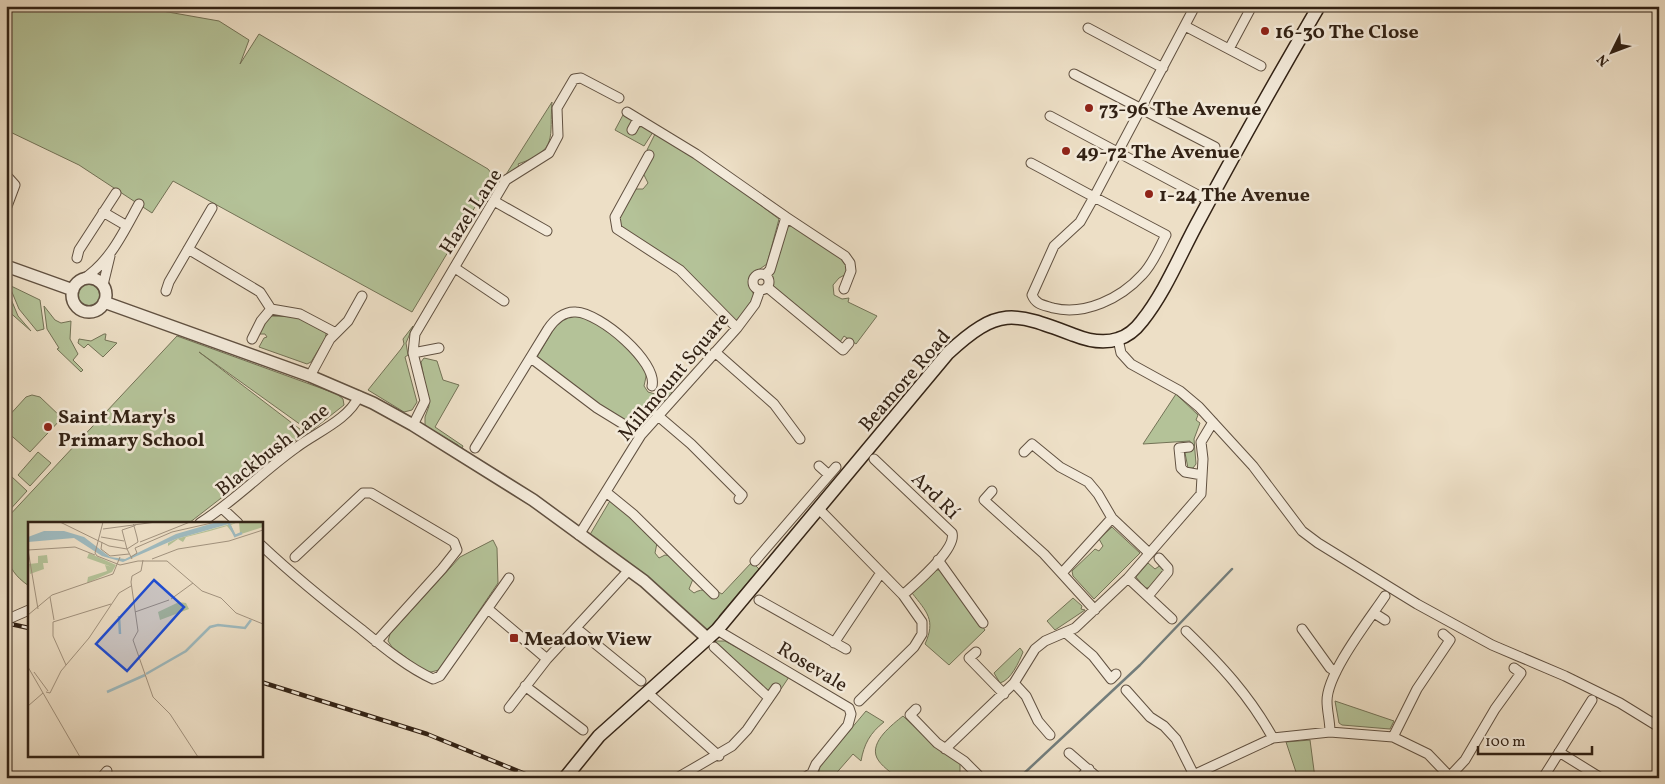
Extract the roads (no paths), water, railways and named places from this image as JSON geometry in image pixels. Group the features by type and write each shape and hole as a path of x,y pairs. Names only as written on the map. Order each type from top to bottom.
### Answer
{"main road":[{"path":"1118,339 1132,331 1142,320 1209,202 1267,94 1319,6"},
{"name":"Beamore Road","path":"565,778 599,736 713,639 948,353 980,326 994,320 1015,317 1035,320 1091,341 1118,339"}],"street":[{"path":"1031,163 1094,197 1166,235 1143,274 1128,288 1109,300 1065,311 1039,304 1034,300 1032,291 1054,246 1080,222 1094,197 1163,68 1195,6"},
{"path":"1229,49 1252,6"},
{"path":"1185,26 1261,66"},
{"path":"1088,28 1163,68"},
{"path":"1074,74 1215,147"},
{"name":"Hazel Lane","path":"413,425 424,401 413,353 415,334 506,180 513,174 543,158 548,153 558,136 557,108 571,82 581,78 619,98"},
{"path":"627,112 696,154 847,258 851,271 844,288"},
{"path":"1050,116 1209,202"},
{"path":"632,130 638,119"},
{"path":"649,155 615,217 617,229 680,270 737,328"},
{"path":"6,175 16,185 6,209"},
{"path":"635,181 644,186"},
{"path":"77,258 79,250 116,193"},
{"path":"494,201 547,231"},
{"path":"73,290 82,280 97,269 111,253 139,204"},
{"path":"166,291 169,282 212,208"},
{"path":"104,212 127,226"},
{"name":"Millmount Square","path":"579,535 641,435 737,328 755,304 764,289 754,285 754,279 757,275 765,275 770,270 786,217"},
{"path":"188,249 260,292 272,309 300,314 336,334"},
{"path":"73,290 75,304 82,311 97,310 104,302 106,294 103,285 111,253"},
{"path":"6,266 73,290"},
{"path":"455,268 504,301"},
{"path":"765,275 769,281 764,289 843,350 849,342"},
{"path":"82,280 93,279 103,285"},
{"path":"310,376 329,342 348,321 362,296"},
{"path":"104,302 310,376 413,425 520,491 658,592 713,639 770,698"},
{"path":"252,339 261,321 272,309"},
{"path":"475,448 553,323 564,314 577,312 602,323 628,343 652,374 652,386"},
{"path":"1118,339 1122,354 1131,364 1180,391 1213,422 1258,472 1302,531 1324,548 1416,604 1492,645 1565,676 1620,703 1659,727"},
{"path":"413,353 439,348"},
{"path":"715,352 791,418 800,439"},
{"path":"531,358 597,408 641,435"},
{"name":"Blackbush Lane","path":"202,522 223,509 296,447 345,414 357,398"},
{"path":"657,415 687,440 738,490 742,495 739,498"},
{"path":"945,749 1014,683 1035,649 1045,641 1066,633 1128,578 1201,494 1201,442 1213,422"},
{"path":"1024,452 1032,444 1054,463 1088,482 1098,494 1112,518 1149,553"},
{"path":"1189,447 1179,448 1180,468 1185,472 1202,476"},
{"name":"Ard Rí","path":"874,459 952,533 953,540 950,546 903,595"},
{"path":"819,466 829,475"},
{"path":"755,561 836,467"},
{"path":"992,491 984,500 1062,573 1094,610"},
{"path":"606,492 666,547 697,586 714,594"},
{"path":"295,557 363,493 371,493 454,542 457,550 376,642"},
{"path":"223,509 237,522"},
{"path":"820,509 880,574 903,595 922,622 922,634 914,647 859,701"},
{"path":"1062,573 1112,518"},
{"path":"262,546 300,582 376,642 418,672 433,679 440,676 509,578"},
{"path":"659,554 666,547"},
{"path":"764,552 776,562"},
{"path":"1148,596 1168,572 1168,568 1159,558"},
{"path":"938,560 983,623"},
{"path":"509,708 547,659 629,570"},
{"path":"834,642 880,574"},
{"path":"1128,578 1172,619"},
{"path":"1330,732 1327,701 1336,672 1385,596"},
{"path":"759,600 846,649"},
{"path":"6,620 28,610"},
{"path":"488,610 547,659"},
{"path":"1374,613 1385,620"},
{"path":"576,628 641,681"},
{"path":"1302,629 1330,668 1336,672"},
{"path":"1186,631 1237,683 1273,738"},
{"path":"1066,633 1093,656 1111,679 1116,674"},
{"path":"1393,737 1417,690 1450,640 1444,634"},
{"name":"Rosevale","path":"713,639 849,708 851,714 848,724 816,764 810,776"},
{"path":"976,652 969,658 1004,694"},
{"path":"1126,690 1150,717 1174,736 1190,776 1273,738 1330,732 1393,737 1428,754 1450,777 1465,760 1494,709 1521,673 1514,668"},
{"path":"1014,683 1026,696 1034,715 1050,735"},
{"path":"525,686 583,730"},
{"name":"Rosevale","path":"677,778 719,756 740,738 776,688"},
{"path":"648,693 719,756"},
{"path":"1542,778 1592,700"},
{"path":"916,709 910,715 967,770 978,775"},
{"path":"1559,752 1601,778"},
{"path":"1069,754 1098,778"},
{"path":"1080,778 1088,769"}],"waterway":[{"path":"1019,778 1140,665 1232,569"}],"railway":[{"path":"6,623 28,628"},
{"path":"262,682 427,734 535,778"}],"place":[{"name":"16-30 The Close","path":"1265,31"},
{"name":"73-96 The Avenue","path":"1089,108"},
{"name":"49-72 The Avenue","path":"1066,151"},
{"name":"1-24 The Avenue","path":"1149,194"},
{"name":"Saint Mary's Primary School","path":"48,427"},
{"name":"Meadow View","path":"514,638"}]}
